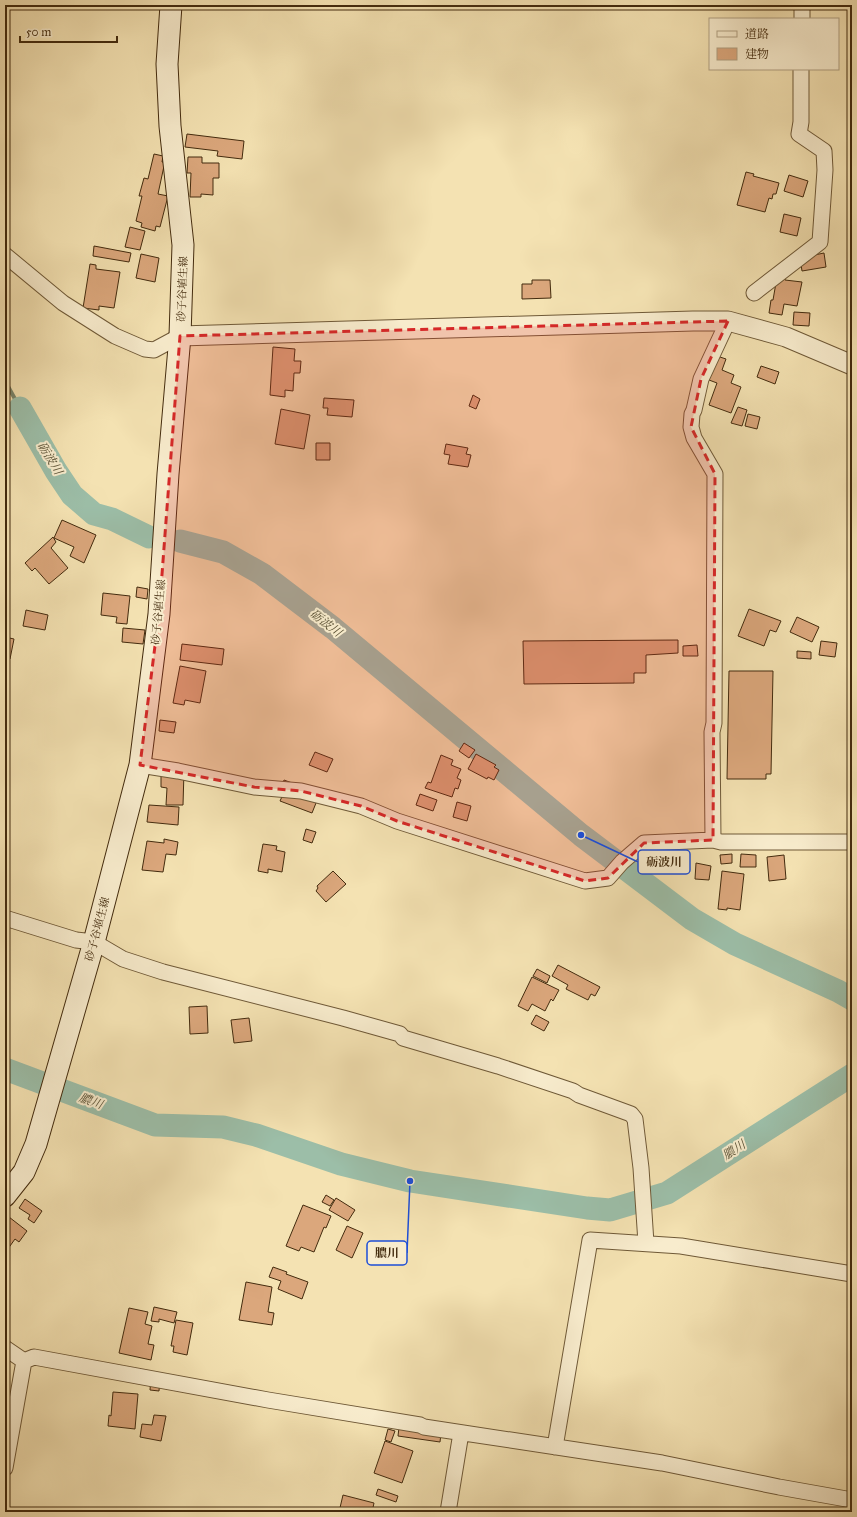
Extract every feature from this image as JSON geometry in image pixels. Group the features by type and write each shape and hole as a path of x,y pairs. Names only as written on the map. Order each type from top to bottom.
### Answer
{"main road":[{"name":"砂子谷埴生線","path":"5,1196 24,1172 36,1144 94,942 140,765 159,614 168,474 180,336 183,245 170,126 167,64 171,5"}],"street":[{"path":"802,5 802,18"},
{"path":"754,293 820,242 825,170 824,151 799,134 801,122 801,70"},
{"path":"5,255 63,303 116,336 145,349 154,350 180,336 728,321 786,337 852,366"},
{"path":"713,840 712,732 714,723 716,474 694,438 691,427 692,414 701,380 728,321"},
{"path":"140,765 178,770 254,787 301,791 361,806 397,821 585,881 608,878 622,862 644,843 713,840 722,842 852,842"},
{"path":"5,918 76,940 94,942 123,959 163,972 400,1034 403,1038 573,1090 579,1095 631,1114 635,1119 641,1168 646,1241"},
{"path":"555,1447 590,1240 646,1241 852,1274"},
{"path":"5,1348 24,1361"},
{"path":"24,1361 34,1357 268,1400 662,1463 852,1500"},
{"path":"5,1468 24,1361"},
{"path":"448,1512 461,1432"}],"highlighted area":[{"path":"728,321 701,379 691,427 715,474 713,840 644,843 608,878 585,881 397,821 361,806 301,791 254,787 140,765 159,614 180,336"}],"building":[{"path":"187,134 244,141 242,159 217,156 218,151 185,147"},
{"path":"154,154 163,156 162,162 164,162 158,194 168,196 160,227 156,226 155,231 141,227 142,223 136,221 142,196 139,196 144,178 148,179"},
{"path":"188,157 202,157 202,163 219,163 219,178 213,178 213,195 201,194 201,197 190,197 191,173 187,173"},
{"path":"746,172 754,174 753,176 779,183 776,194 773,194 772,199 769,198 765,212 737,205"},
{"path":"789,175 808,181 803,197 784,191"},
{"path":"784,214 801,218 797,236 780,232"},
{"path":"130,227 145,231 140,250 125,247"},
{"path":"94,246 131,253 129,262 93,256"},
{"path":"824,253 826,267 802,271 800,258"},
{"path":"141,254 159,258 155,282 136,278"},
{"path":"90,264 96,265 96,269 120,272 114,308 99,306 99,310 83,308"},
{"path":"777,277 785,278 785,280 802,282 797,306 784,304 782,315 769,313"},
{"path":"532,280 550,280 551,298 522,299 522,284 532,284"},
{"path":"794,312 810,313 809,326 793,325"},
{"path":"273,347 295,349 294,361 301,361 300,373 294,373 293,391 285,390 285,397 270,395"},
{"path":"717,356 726,359 722,370 734,375 731,383 741,387 731,413 709,405 717,383 709,380"},
{"path":"761,366 779,372 775,384 757,377"},
{"path":"473,395 480,399 476,409 469,406"},
{"path":"324,398 354,400 352,417 327,415 328,408 323,408"},
{"path":"738,407 747,410 742,426 731,423"},
{"path":"281,409 310,415 304,449 275,444"},
{"path":"748,414 760,417 757,429 745,426"},
{"path":"316,443 330,443 330,460 316,460"},
{"path":"446,444 468,448 466,454 471,455 468,467 448,464 450,455 444,454"},
{"path":"62,520 96,535 84,563 70,556 74,547 54,538"},
{"path":"53,537 56,542 51,548 68,568 49,584 35,568 32,571 25,563"},
{"path":"137,587 148,589 147,599 136,597"},
{"path":"103,593 130,596 127,624 116,623 117,617 101,615"},
{"path":"749,609 781,621 776,632 770,630 764,646 738,636"},
{"path":"26,610 48,615 45,630 23,626"},
{"path":"797,617 819,627 812,642 790,632"},
{"path":"123,628 145,630 143,644 122,642"},
{"path":"5,637 14,639 10,659 6,659 5,664"},
{"path":"678,640 678,653 646,655 646,673 634,673 634,683 524,684 523,641"},
{"path":"821,641 837,643 835,657 819,655"},
{"path":"182,644 224,649 222,665 180,660"},
{"path":"697,645 698,656 683,656 683,646"},
{"path":"797,651 811,652 811,659 797,658"},
{"path":"180,666 206,671 200,703 185,700 184,705 173,703"},
{"path":"729,671 773,671 771,774 766,774 766,779 727,779"},
{"path":"160,720 176,722 174,733 159,731"},
{"path":"464,743 475,750 469,758 459,751"},
{"path":"315,752 333,759 327,772 309,765"},
{"path":"476,754 496,765 494,767 499,770 494,780 488,777 487,779 468,769"},
{"path":"441,755 453,760 451,765 461,769 457,778 461,780 458,789 455,788 452,797 425,788 428,782 431,783"},
{"path":"161,770 184,771 183,805 166,805 167,788 161,787"},
{"path":"284,780 303,787 318,798 312,813 280,801 285,790 281,788"},
{"path":"420,794 437,800 433,811 416,805"},
{"path":"457,802 471,806 467,821 453,817"},
{"path":"149,805 179,807 178,825 147,822"},
{"path":"306,829 316,832 312,843 303,840"},
{"path":"164,839 178,842 176,855 166,854 163,872 142,870 147,841 164,843"},
{"path":"263,844 277,846 276,850 285,852 282,872 268,869 268,873 258,871"},
{"path":"732,854 732,863 721,864 720,855"},
{"path":"741,854 756,855 756,867 740,867"},
{"path":"784,855 786,879 769,881 767,857"},
{"path":"696,863 711,866 709,880 695,879"},
{"path":"333,871 346,884 326,902 316,891 318,888 317,886"},
{"path":"722,871 744,874 740,910 727,908 727,910 718,909"},
{"path":"558,965 600,987 595,996 591,994 588,1000 566,989 568,985 552,976"},
{"path":"537,969 550,976 547,983 533,976"},
{"path":"532,977 559,990 553,1001 551,999 545,1011 532,1004 528,1011 518,1006"},
{"path":"207,1006 208,1033 190,1034 189,1007"},
{"path":"536,1015 549,1022 544,1031 531,1024"},
{"path":"249,1018 252,1041 234,1043 231,1020"},
{"path":"326,1195 334,1200 330,1206 322,1202"},
{"path":"336,1198 355,1210 348,1221 329,1210"},
{"path":"25,1199 42,1211 34,1223 28,1219 30,1215 19,1208"},
{"path":"303,1205 331,1216 326,1228 324,1227 314,1252 301,1247 299,1251 286,1246"},
{"path":"9,1217 27,1231 19,1242 15,1239 5,1253 5,1221 6,1222"},
{"path":"347,1226 363,1233 352,1258 336,1250"},
{"path":"273,1267 287,1272 286,1274 308,1282 302,1299 278,1289 281,1281 269,1277"},
{"path":"246,1282 272,1287 268,1312 274,1313 272,1325 239,1320"},
{"path":"154,1307 177,1312 174,1323 159,1319 159,1322 151,1321"},
{"path":"129,1308 148,1312 145,1324 152,1326 148,1344 154,1345 151,1360 119,1353"},
{"path":"176,1320 193,1323 187,1355 173,1352 174,1346 171,1346"},
{"path":"151,1377 160,1378 159,1391 150,1390"},
{"path":"113,1392 138,1394 135,1429 108,1426 109,1415 111,1416"},
{"path":"154,1415 166,1416 161,1441 140,1437 142,1424 152,1425"},
{"path":"400,1419 442,1425 440,1442 398,1436"},
{"path":"388,1429 395,1431 391,1442 385,1440"},
{"path":"385,1441 413,1451 402,1483 374,1473"},
{"path":"378,1489 398,1496 396,1502 376,1495"},
{"path":"343,1495 374,1503 372,1512 339,1512"}],"waterway":[{"path":"5,381 20,408"},
{"name":"砺波川","path":"20,408 56,471 72,495 94,514 112,519 149,537"},
{"name":"砺波川","path":"180,541 223,552 262,574 333,628 581,835 692,919 735,944 838,991 852,999"},
{"name":"膿川","path":"5,1069 155,1125 223,1127 256,1135 341,1164 410,1181 587,1208 610,1210 667,1193 852,1075"}],"place":[{"name":"砺波川","path":"581,835"},
{"name":"膿川","path":"410,1181"}]}
